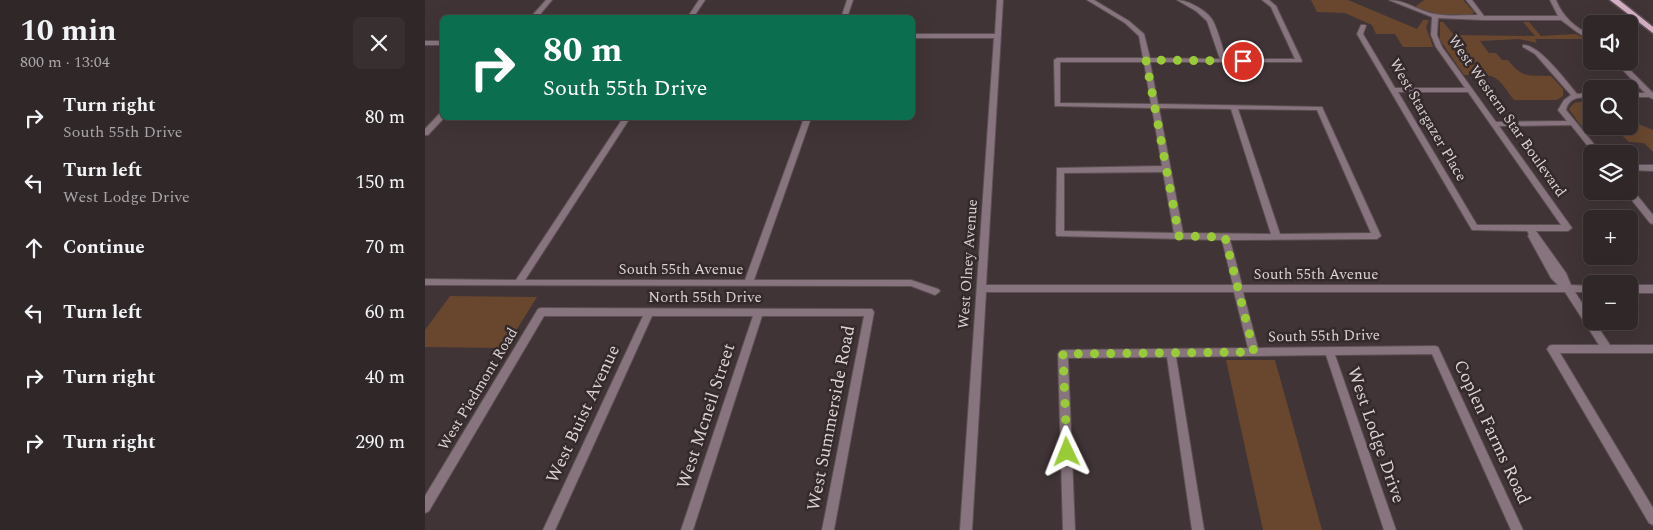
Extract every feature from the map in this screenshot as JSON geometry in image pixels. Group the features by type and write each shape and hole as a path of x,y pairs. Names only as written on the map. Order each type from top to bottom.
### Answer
{"main road":[{"path":"1614,0 1653,32"},
{"path":"1623,9 1623,12 1653,40"}],"street":[{"path":"536,15 549,0"},
{"path":"693,15 702,0"},
{"path":"845,15 850,0"},
{"name":"West Olney Avenue","path":"966,530 1000,0"},
{"path":"1089,0 1127,22 1141,35 1179,236"},
{"path":"1180,0 1198,10 1210,20 1224,61"},
{"path":"1166,169 1059,170 1060,234 1225,237 1377,236 1320,108 1057,106 1057,60 1299,61 1273,6 1265,0"},
{"path":"1392,0 1435,16 1561,18"},
{"path":"1469,0 1483,18"},
{"path":"1553,0 1561,18 1583,33"},
{"name":"West Western Star Boulevard","path":"1435,16 1434,30 1439,47 1568,228"},
{"name":"West Stargazer Place","path":"1363,26 1360,34 1475,228 1529,228"},
{"path":"915,36 997,36"},
{"path":"425,43 440,43"},
{"path":"1525,46 1537,53 1575,96"},
{"path":"1626,70 1652,96"},
{"path":"1394,90 1469,90"},
{"path":"1638,95 1652,96"},
{"path":"1583,96 1575,96 1566,101 1563,107 1564,112 1591,145"},
{"path":"1234,108 1276,236"},
{"path":"425,133 440,117"},
{"path":"518,283 625,120"},
{"path":"749,282 807,120"},
{"path":"1493,124 1573,123"},
{"path":"1638,168 1653,168"},
{"path":"1636,200 1653,221"},
{"path":"1568,228 1529,228 1535,245 1554,276 1568,288 1607,349"},
{"path":"1225,237 1254,352"},
{"name":"South 55th Avenue","path":"425,282 911,283 935,291"},
{"name":"South 55th Avenue","path":"982,288 1583,289"},
{"path":"1638,289 1653,289"},
{"name":"North 55th Drive","path":"541,312 869,312"},
{"name":"West Piedmont Road","path":"425,508 541,312"},
{"name":"West Buist Avenue","path":"549,530 649,312"},
{"name":"West Mcneil Street","path":"687,530 759,312"},
{"name":"West Summerside Road","path":"828,530 869,312"},
{"path":"1653,349 1552,349 1653,519"},
{"name":"South 55th Drive","path":"1069,530 1063,354 1435,350"},
{"name":"Coplen Farms Road","path":"1435,350 1517,530"},
{"name":"West Lodge Drive","path":"1329,351 1390,530"},
{"path":"1171,353 1199,530"}],"shaded area":[{"path":"1311,0 1348,0 1417,29 1423,20 1429,20 1426,27 1433,47 1403,47 1395,34 1376,34 1372,25 1345,13 1317,12"},
{"path":"1424,0 1463,0 1474,12 1471,15 1436,14 1415,7"},
{"path":"1440,22 1443,22 1454,35 1535,36 1523,22 1529,22 1541,36 1576,34 1583,38 1535,39 1537,43 1519,39 1480,41 1489,53 1496,53 1502,60 1508,60 1522,73 1531,76 1551,76 1563,89 1563,96 1557,100 1514,100 1503,85 1494,77 1464,75 1440,40"},
{"path":"1583,101 1583,127 1569,109 1574,103"},
{"path":"1638,124 1653,130 1653,152 1644,143 1629,142 1621,135 1638,135"},
{"path":"450,296 537,297 505,348 425,347 425,330"},
{"path":"1226,360 1275,360 1322,530 1263,530"}],"route":[{"path":"1067,452 1063,354 1254,352 1225,237 1179,236 1146,60 1243,61"}]}
